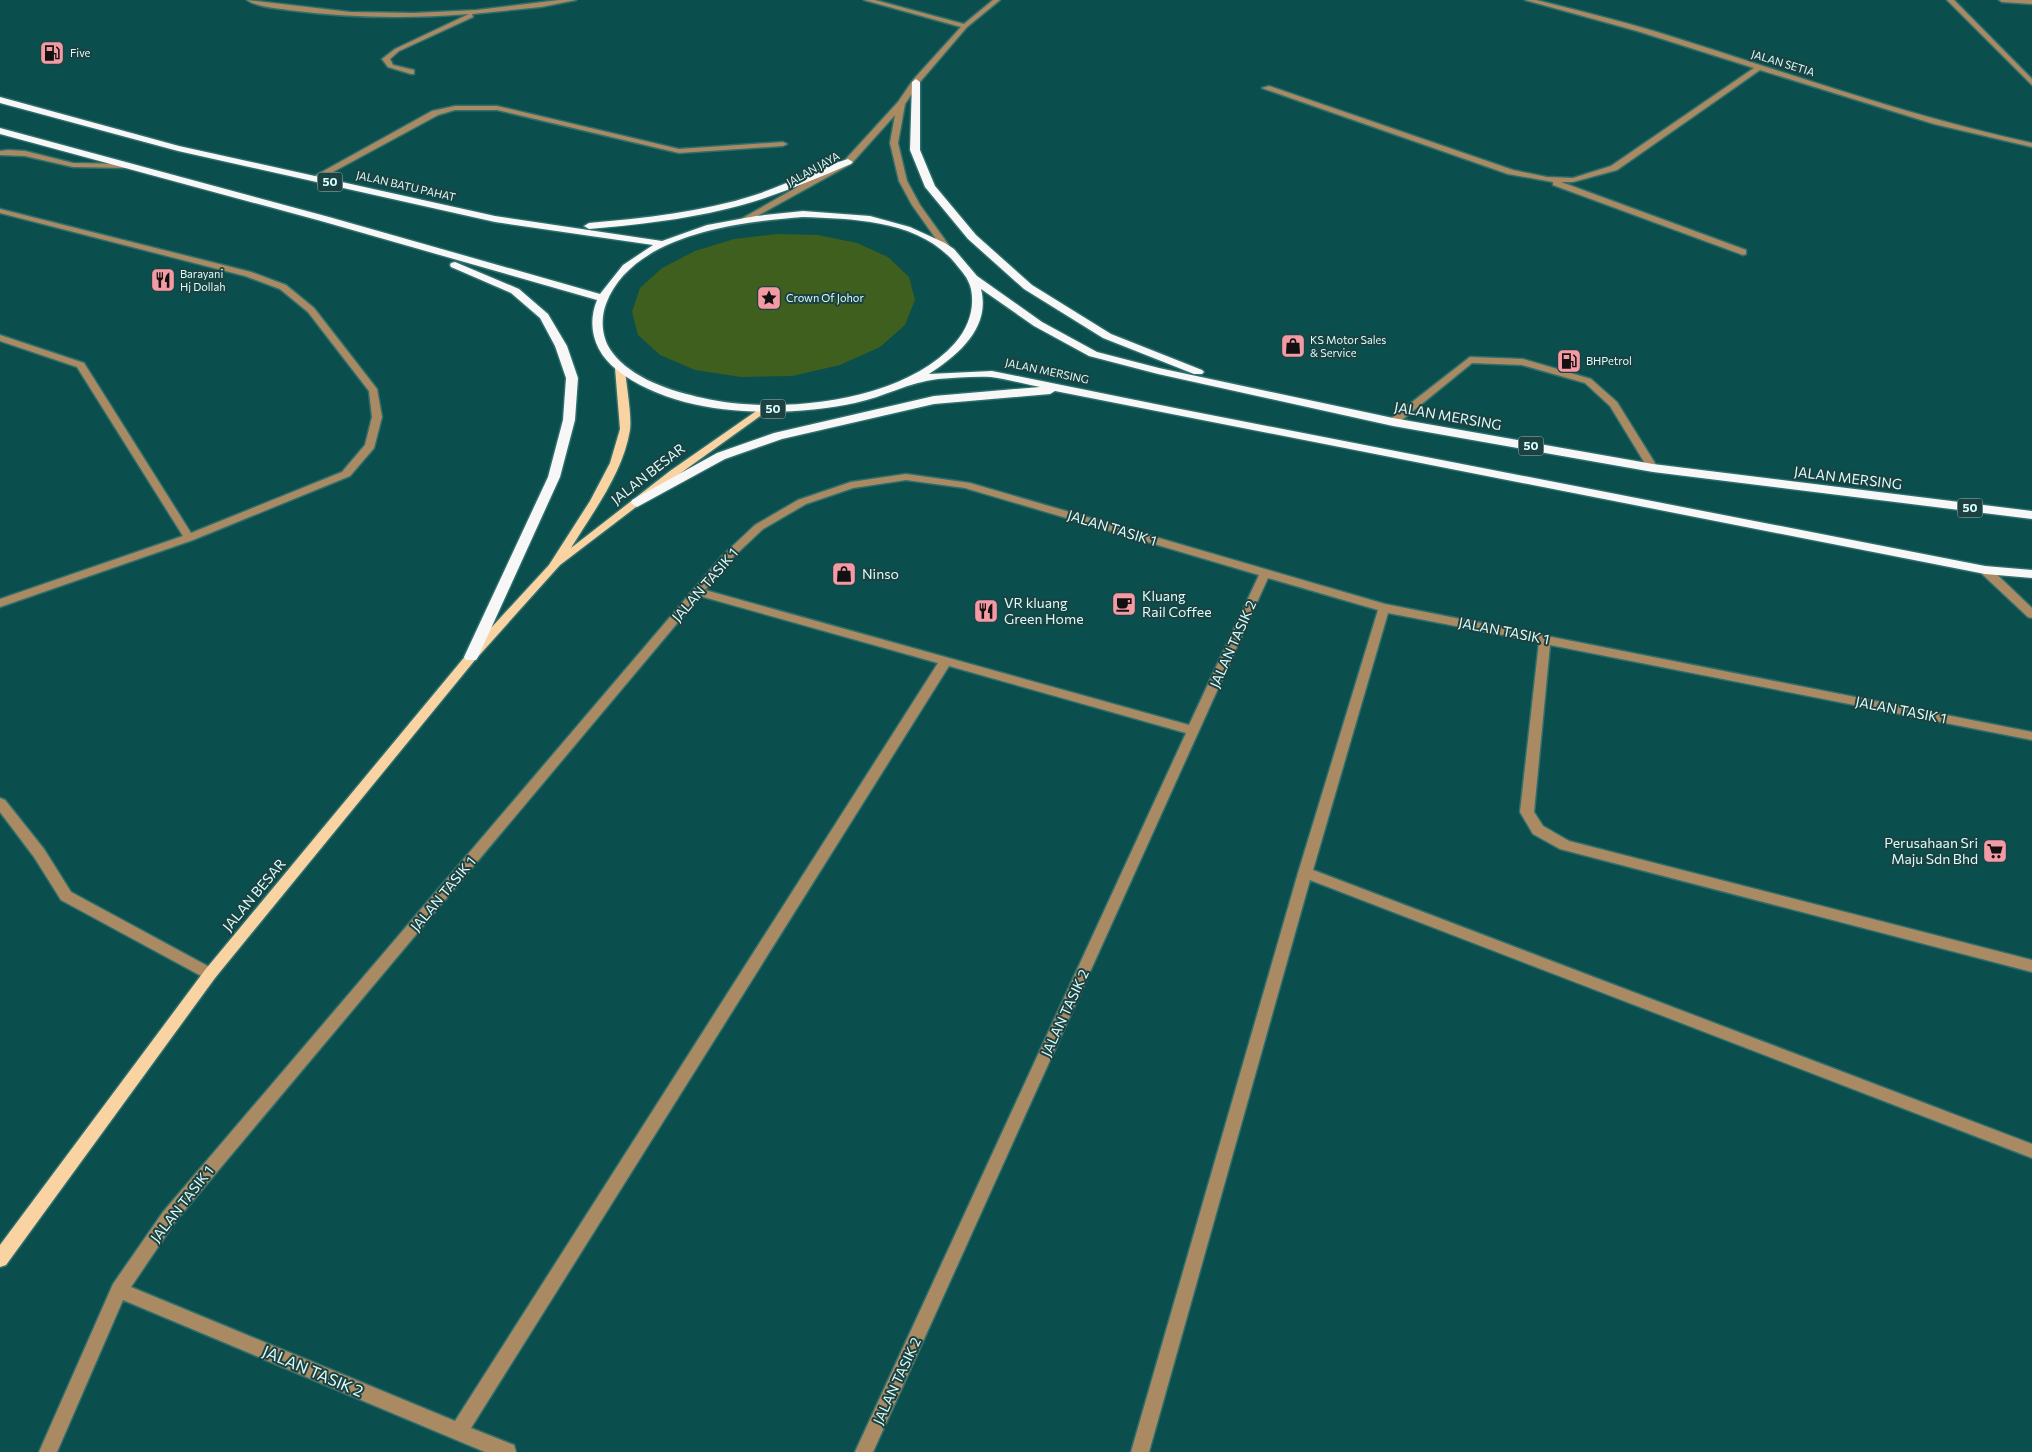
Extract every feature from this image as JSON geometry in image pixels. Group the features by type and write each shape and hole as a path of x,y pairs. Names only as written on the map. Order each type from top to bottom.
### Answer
{"highway":[{"path":"916,82 916,150 930,187 972,237 1028,287 1107,336 1240,388"},
{"name":"JALAN BATU PAHAT","path":"0,100 178,148 495,219 664,244"},
{"path":"0,131 602,298"},
{"path":"495,219 593,226 647,221 758,197 848,162"},
{"name":"50","path":"803,214 859,217 910,230 949,251 973,278 979,304 970,331 948,357 911,380 867,396 818,406 765,409 707,404 657,389 620,368 602,346 596,322 602,298 626,268 664,244 702,229 745,219 803,214"},
{"path":"407,243 515,291 544,316 561,346 572,378 569,420 554,477 534,524 471,657"},
{"name":"JALAN MERSING","path":"973,278 1038,324 1093,354 1158,371 1393,422 1654,468 2032,515"},
{"name":"JALAN MERSING","path":"911,380 937,376 992,374 1175,412 1985,570 2032,574"},
{"path":"637,503 721,456 778,436 934,400 1066,389"}],"main road":[{"name":"JALAN BESAR","path":"0,1259 210,974 471,657 553,567 595,501 615,463 625,429 620,368"},
{"name":"JALAN BESAR","path":"553,567 700,453 765,409"}],"street":[{"path":"250,0 271,6 353,16 434,16 573,0"},
{"path":"867,0 965,26"},
{"name":"JALAN JAYA","path":"745,219 848,162 901,104 916,82 965,26 997,0"},
{"name":"JALAN SETIA","path":"1528,0 1654,33 1759,68 1978,134 2032,145"},
{"path":"1950,0 2032,83"},
{"path":"2002,0 2032,2"},
{"path":"411,72 390,66 386,59 397,50 480,12"},
{"path":"1266,88 1512,172 1547,179 1573,180 1614,168 1759,68"},
{"name":"JALAN JAYA","path":"901,104 894,143 903,181 916,206 949,251"},
{"path":"315,178 435,113 455,108 497,108 679,151 783,144"},
{"path":"0,153 24,153 65,164 91,167 128,166"},
{"path":"1547,179 1743,252"},
{"path":"0,211 248,274 282,287 311,310 374,391 377,417 370,446 346,474 189,538 0,603"},
{"path":"0,338 81,364 189,538"},
{"path":"1393,422 1470,360 1523,362 1588,381 1614,404 1654,468"},
{"name":"JALAN TASIK 1","path":"48,1452 119,1290 169,1217 726,558 759,527 802,502 851,485 906,477 966,485 1384,608 2032,736"},
{"path":"1985,570 2032,614"},
{"name":"JALAN TASIK 2","path":"864,1452 1266,574"},
{"path":"699,592 1194,731"},
{"path":"1140,1452 1305,873 1384,608"},
{"path":"1545,639 1527,812 1538,830 1565,845 2032,966"},
{"path":"459,1431 946,661"},
{"path":"0,803 38,853 66,896 210,974"},
{"path":"1305,873 2032,1151"},
{"name":"JALAN TASIK 2","path":"119,1290 506,1452"}],"green space":[{"path":"777,234 818,235 857,243 888,257 909,277 915,300 905,325 880,347 840,365 792,376 741,377 695,370 660,355 638,335 632,312 640,288 662,268 695,251 734,239"}],"place":[{"name":"Five","path":"52,53"},
{"name":"Barayani Hj Dollah","path":"163,280"},
{"name":"Crown Of Johor","path":"769,298"},
{"name":"KS Motor Sales & Service","path":"1293,346"},
{"name":"BHPetrol","path":"1569,361"},
{"name":"Ninso","path":"844,574"},
{"name":"Kluang Rail Coffee","path":"1124,604"},
{"name":"VR kluang Green Home","path":"986,611"},
{"name":"Perusahaan Sri Maju Sdn Bhd","path":"1995,851"}]}
